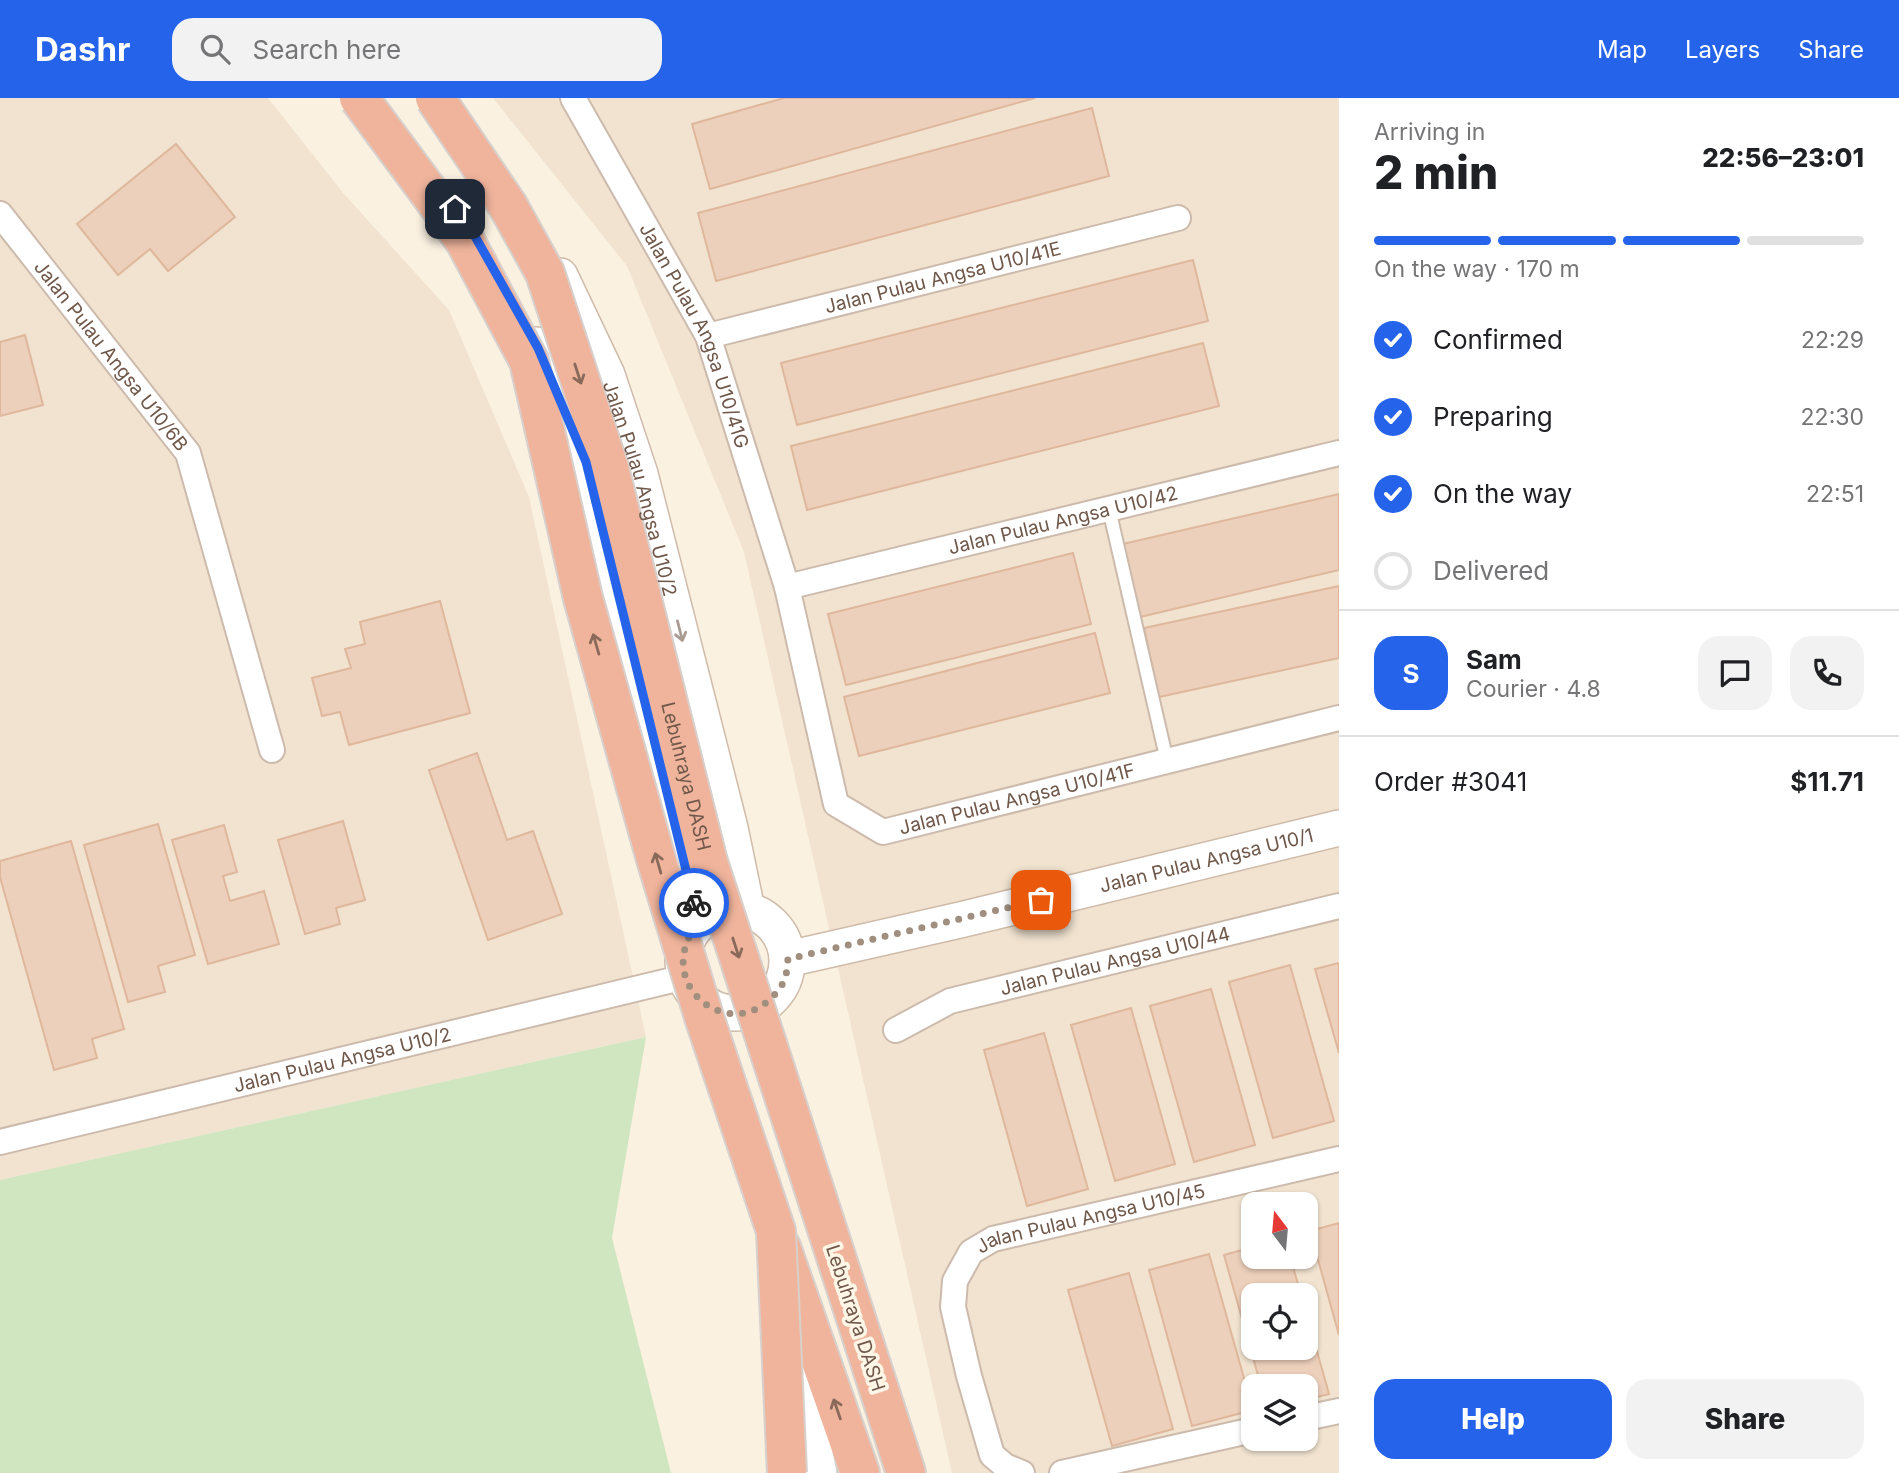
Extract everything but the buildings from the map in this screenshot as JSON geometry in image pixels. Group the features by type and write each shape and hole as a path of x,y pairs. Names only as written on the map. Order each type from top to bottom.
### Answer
{"highway":[{"path":"359,98 465,241 529,361 583,598 656,859 705,1020 860,1473"},
{"name":"Lebuhraya DASH","path":"435,98 508,205 545,273 608,468 708,862 906,1473"},
{"path":"776,1231 787,1473"}],"street":[{"path":"373,98 472,231 538,348 586,462 698,923"},
{"name":"Jalan Pulau Angsa U10/2","path":"456,98 521,192 607,375 640,474 730,828 747,909"},
{"name":"Jalan Pulau Angsa U10/41G","path":"575,98 708,335 787,587"},
{"name":"Jalan Pulau Angsa U10/6B","path":"0,214 188,453 272,750"},
{"name":"Jalan Pulau Angsa U10/41E","path":"708,335 1178,218"},
{"name":"Jalan Pulau Angsa U10/42","path":"787,587 1339,453"},
{"name":"Jalan Pulau Angsa U10/41F","path":"787,587 836,804 883,832 1339,718"},
{"name":"Jalan Pulau Angsa U10/1","path":"788,959 1339,828"},
{"name":"Jalan Pulau Angsa U10/44","path":"896,1030 950,1001 1339,906"},
{"path":"730,908 747,909 763,916 776,928 785,942 788,959 786,976 779,991 766,1003 751,1011 734,1014 703,1003 692,991 682,963 689,934 698,923 713,913 730,908"},
{"name":"Jalan Pulau Angsa U10/2","path":"0,1142 685,977"},
{"path":"766,1003 891,1473"},
{"path":"717,1010 819,1473"},
{"name":"Jalan Pulau Angsa U10/45","path":"1022,1473 1005,1466 992,1455 969,1376 953,1307 955,1281 971,1252 993,1239 1339,1159"},
{"path":"1318,1415 1339,1411"},
{"path":"1062,1473 1241,1433"}],"lane":[{"path":"1109,509 1167,761"}],"shaded area":[{"path":"0,98 268,98 344,194 449,310 529,497 646,1037 0,1180"},
{"path":"493,98 1339,98 1339,1473 952,1473 744,552 627,266"}],"green space":[{"path":"646,1037 612,1238 671,1473 0,1473 0,1180"}],"way so far":[{"path":"694,903 698,923 689,934 684,948 682,963 685,977 692,991 703,1003 734,1014 751,1011 766,1003 779,991 786,976 788,959 1041,900"}],"route":[{"path":"455,209 472,231 538,348 586,462 694,903"}]}
